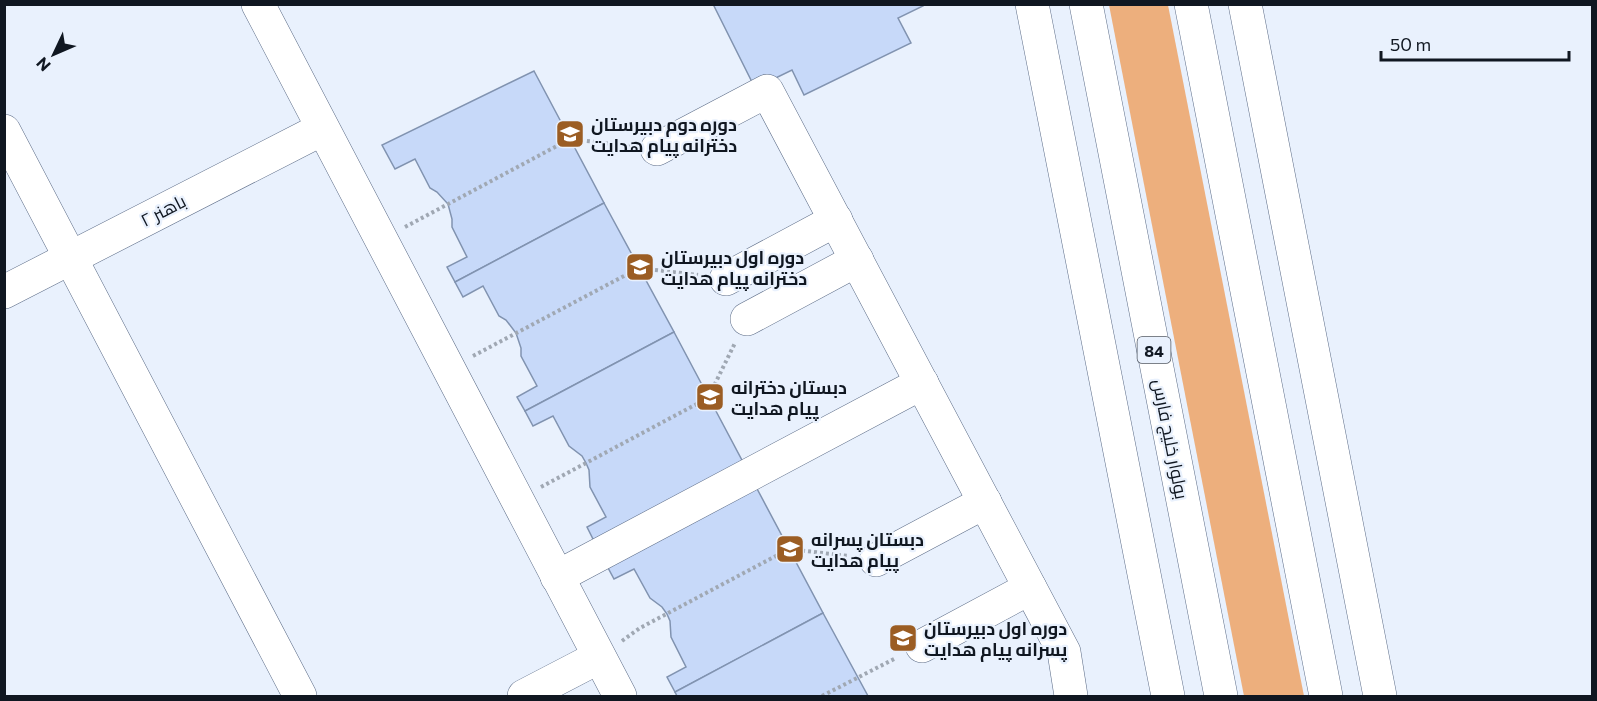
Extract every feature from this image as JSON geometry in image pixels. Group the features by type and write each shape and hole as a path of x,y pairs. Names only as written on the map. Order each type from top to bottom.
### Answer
{"main road":[{"path":"258,4 620,696"},
{"path":"1032,4 1168,696"},
{"name":"بولوار خلیج فارس","path":"1086,4 1221,696"},
{"path":"1191,4 1326,696"},
{"path":"1245,4 1380,696"},
{"path":"657,149 767,91 1064,652 1071,696"},
{"name":"باهنر ۲","path":"4,292 322,129"},
{"path":"4,131 300,696"},
{"path":"726,279 836,220"},
{"path":"747,319 857,260"},
{"path":"557,577 922,383"},
{"path":"876,560 985,502"},
{"path":"922,646 1030,588"},
{"path":"525,696 599,657"}],"path":[{"path":"380,240 570,139 657,149"},
{"path":"448,369 639,268 726,279"},
{"path":"517,500 708,398 747,319"},
{"path":"599,657 640,628 789,549 876,560"},
{"path":"822,696 922,646"}],"shaded area":[{"path":"1109,5 1168,5 1304,696 1244,696"}],"building":[{"path":"713,4 922,4 923,6 898,18 911,43 804,95 792,70 755,88"},
{"path":"534,71 604,203 455,282 447,267 467,257 452,227 448,204 430,188 415,159 395,169 382,145"},
{"path":"604,203 674,332 525,411 517,397 537,386 521,356 516,333 506,320 499,316 483,286 463,297 455,282"},
{"path":"674,332 744,464 595,543 587,527 606,517 590,487 589,470 586,463 582,456 569,446 553,416 533,426 525,411"},
{"path":"755,485 823,613 675,692 667,677 686,667 671,637 667,614 650,598 634,569 614,579 606,564"},
{"path":"823,613 868,696 677,696 675,692"}],"place":[{"name":"دوره دوم دبیرستان دخترانه پیام هدایت","path":"570,134"},
{"name":"دوره اول دبیرستان دخترانه پیام هدایت","path":"640,267"},
{"name":"دبستان دخترانه پیام هدایت","path":"710,397"},
{"name":"دبستان پسرانه پیام هدایت","path":"790,549"},
{"name":"دوره اول دبیرستان پسرانه پیام هدایت","path":"903,638"}]}
